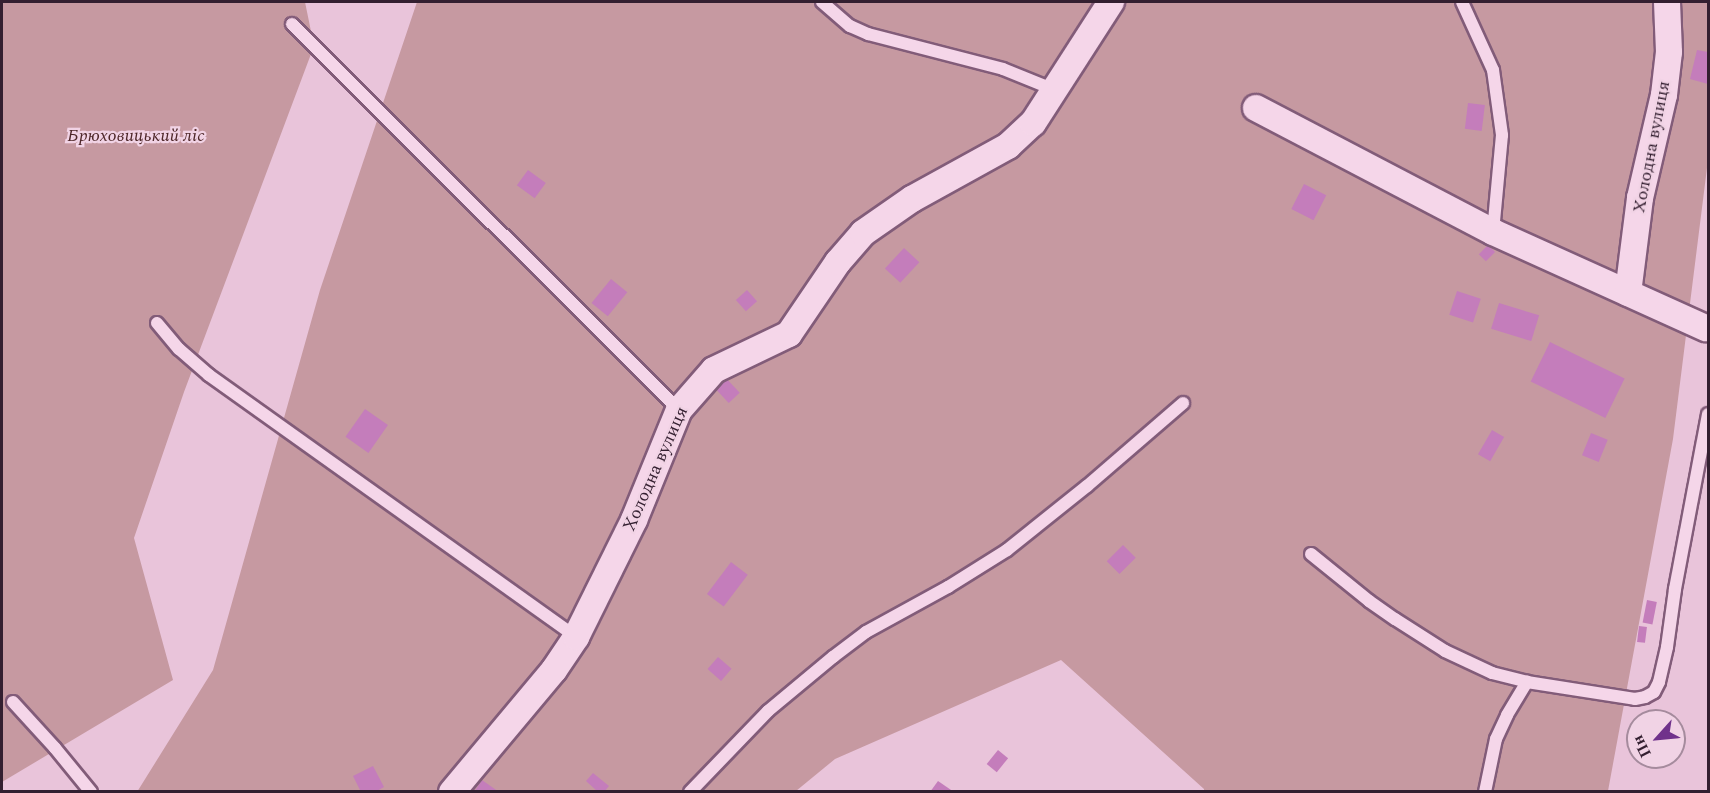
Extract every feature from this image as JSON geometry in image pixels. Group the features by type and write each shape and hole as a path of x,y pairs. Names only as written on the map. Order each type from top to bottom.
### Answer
{"street":[{"name":"Холодна вулиця","path":"452,792 554,670 576,637 634,519 679,410 714,370 789,334 838,262 863,233 912,199 1008,146 1033,123 1111,2"},
{"name":"Холодна вулиця","path":"1628,293 1640,198 1664,95 1669,52 1667,2"},
{"path":"1256,108 1493,232 1628,293 1707,335"}],"lane":[{"path":"822,2 850,26 868,34 1003,69 1055,90"},
{"path":"1462,2 1493,70 1502,135 1493,232"},
{"path":"292,24 679,410"},
{"path":"157,324 209,375 576,637"},
{"path":"690,792 768,711 833,657 866,632 948,587 1006,550 1087,486 1183,403"},
{"path":"1311,554 1369,601 1446,651 1492,673 1527,682 1635,699 1654,692 1659,682 1708,414"},
{"path":"1485,792 1496,739 1507,715 1527,682"},
{"path":"13,702 56,748 91,792"}],"green space":[{"name":"Брюховицький ліс","path":"2,2 305,2 314,46 184,392 134,538 173,680 2,782"},
{"path":"417,2 1708,2 1708,160 1673,439 1608,791 1204,791 1061,660 835,759 796,791 137,792 213,670 320,290"}],"building":[{"path":"1697,50 1708,52 1708,84 1690,79"},
{"path":"1468,103 1485,105 1482,131 1465,129"},
{"path":"528,170 546,183 535,198 517,185"},
{"path":"1304,184 1326,195 1314,220 1291,209"},
{"path":"1488,245 1495,252 1486,261 1479,254"},
{"path":"904,248 919,262 900,283 885,268"},
{"path":"611,279 627,292 608,316 591,303"},
{"path":"747,290 757,301 746,311 736,300"},
{"path":"1457,291 1481,299 1473,323 1449,315"},
{"path":"1499,303 1539,315 1531,341 1491,329"},
{"path":"1550,342 1625,378 1605,418 1531,382"},
{"path":"724,376 740,393 729,403 713,386"},
{"path":"365,409 388,425 368,453 345,437"},
{"path":"1492,430 1504,437 1490,461 1478,454"},
{"path":"1591,433 1608,440 1599,462 1582,455"},
{"path":"1123,545 1136,558 1119,574 1107,561"},
{"path":"731,562 748,575 724,607 707,594"},
{"path":"1647,600 1657,602 1652,624 1643,623"},
{"path":"1639,626 1647,627 1645,643 1637,642"},
{"path":"718,657 732,669 721,681 708,669"},
{"path":"998,750 1008,758 997,772 987,764"},
{"path":"373,766 384,787 375,792 361,792 353,776"},
{"path":"593,773 609,786 604,792 598,792 586,781"},
{"path":"482,780 499,792 474,792"},
{"path":"938,781 954,792 930,792"}]}
